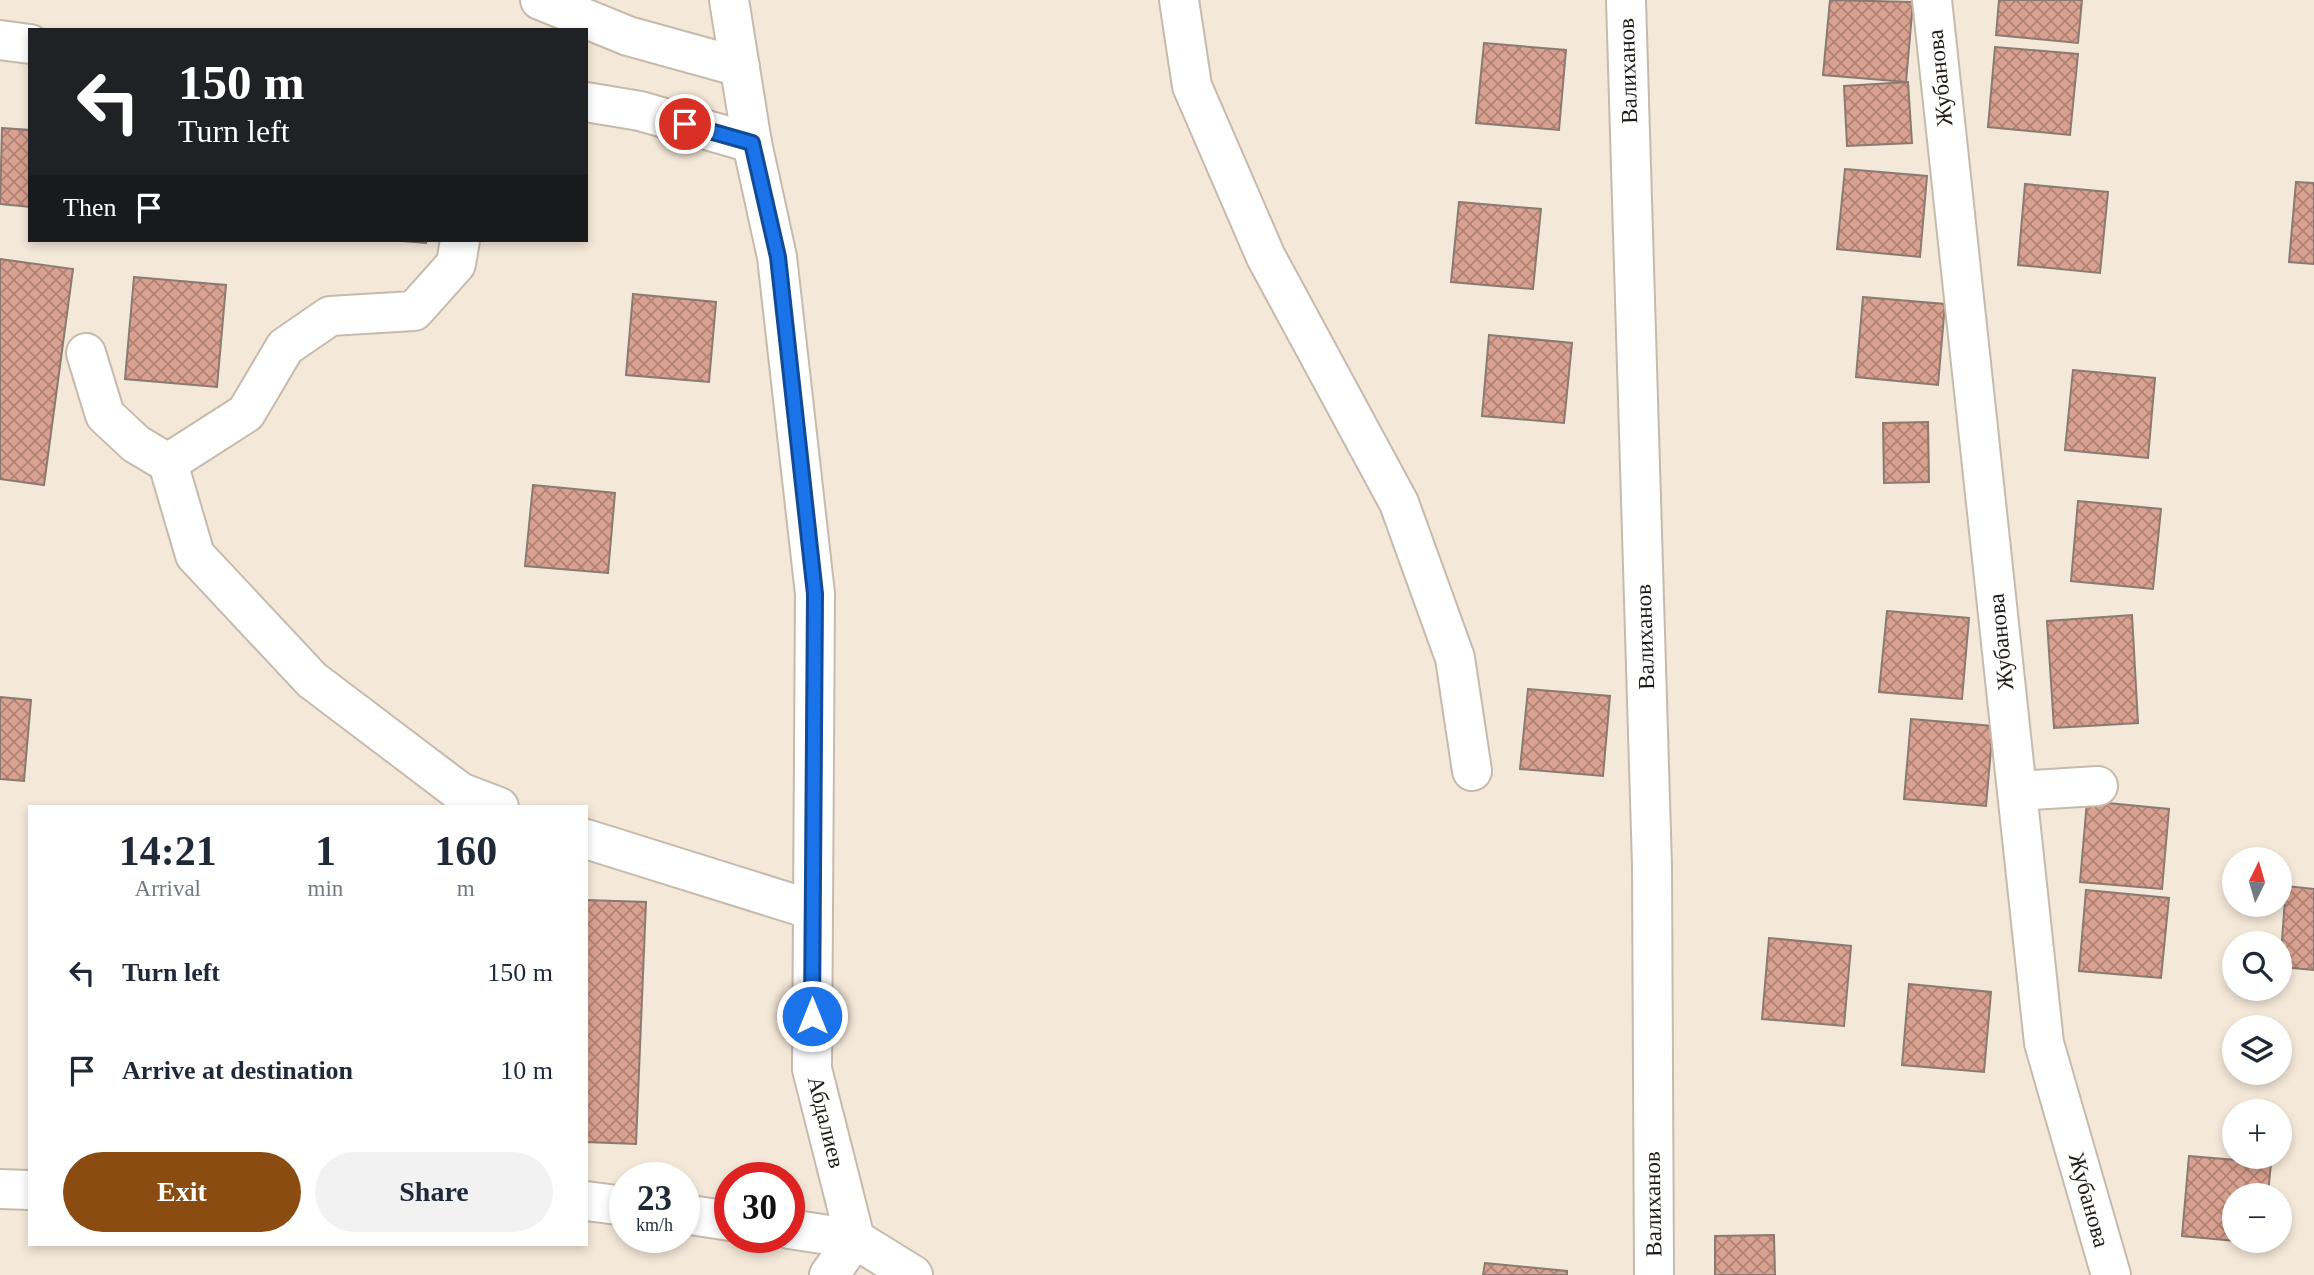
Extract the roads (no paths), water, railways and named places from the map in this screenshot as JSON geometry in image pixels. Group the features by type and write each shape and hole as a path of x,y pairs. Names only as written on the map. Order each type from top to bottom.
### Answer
{"street":[{"path":"540,0 628,36 740,67"},
{"name":"Абдалиев","path":"729,0 752,143 778,257 815,594 812,1069 855,1239"},
{"path":"1179,0 1192,86 1261,245 1399,503 1455,658 1472,771"},
{"name":"Валиханов","path":"1626,0 1651,866 1654,1275"},
{"name":"Жубанова","path":"1932,0 2044,1043 2111,1275"},
{"path":"0,40 28,44"},
{"path":"588,103 640,111 752,143"},
{"path":"168,463 246,413 285,347 330,316 414,311 456,264 460,242"},
{"path":"86,353 105,415 136,444 168,463 195,555 312,680 460,792 494,805"},
{"path":"2017,791 2098,786"},
{"path":"588,840 813,910"},
{"path":"0,1189 28,1190"},
{"path":"588,1200 609,1204"},
{"path":"805,1231 855,1239 913,1275"},
{"path":"829,1275 855,1239"}]}
